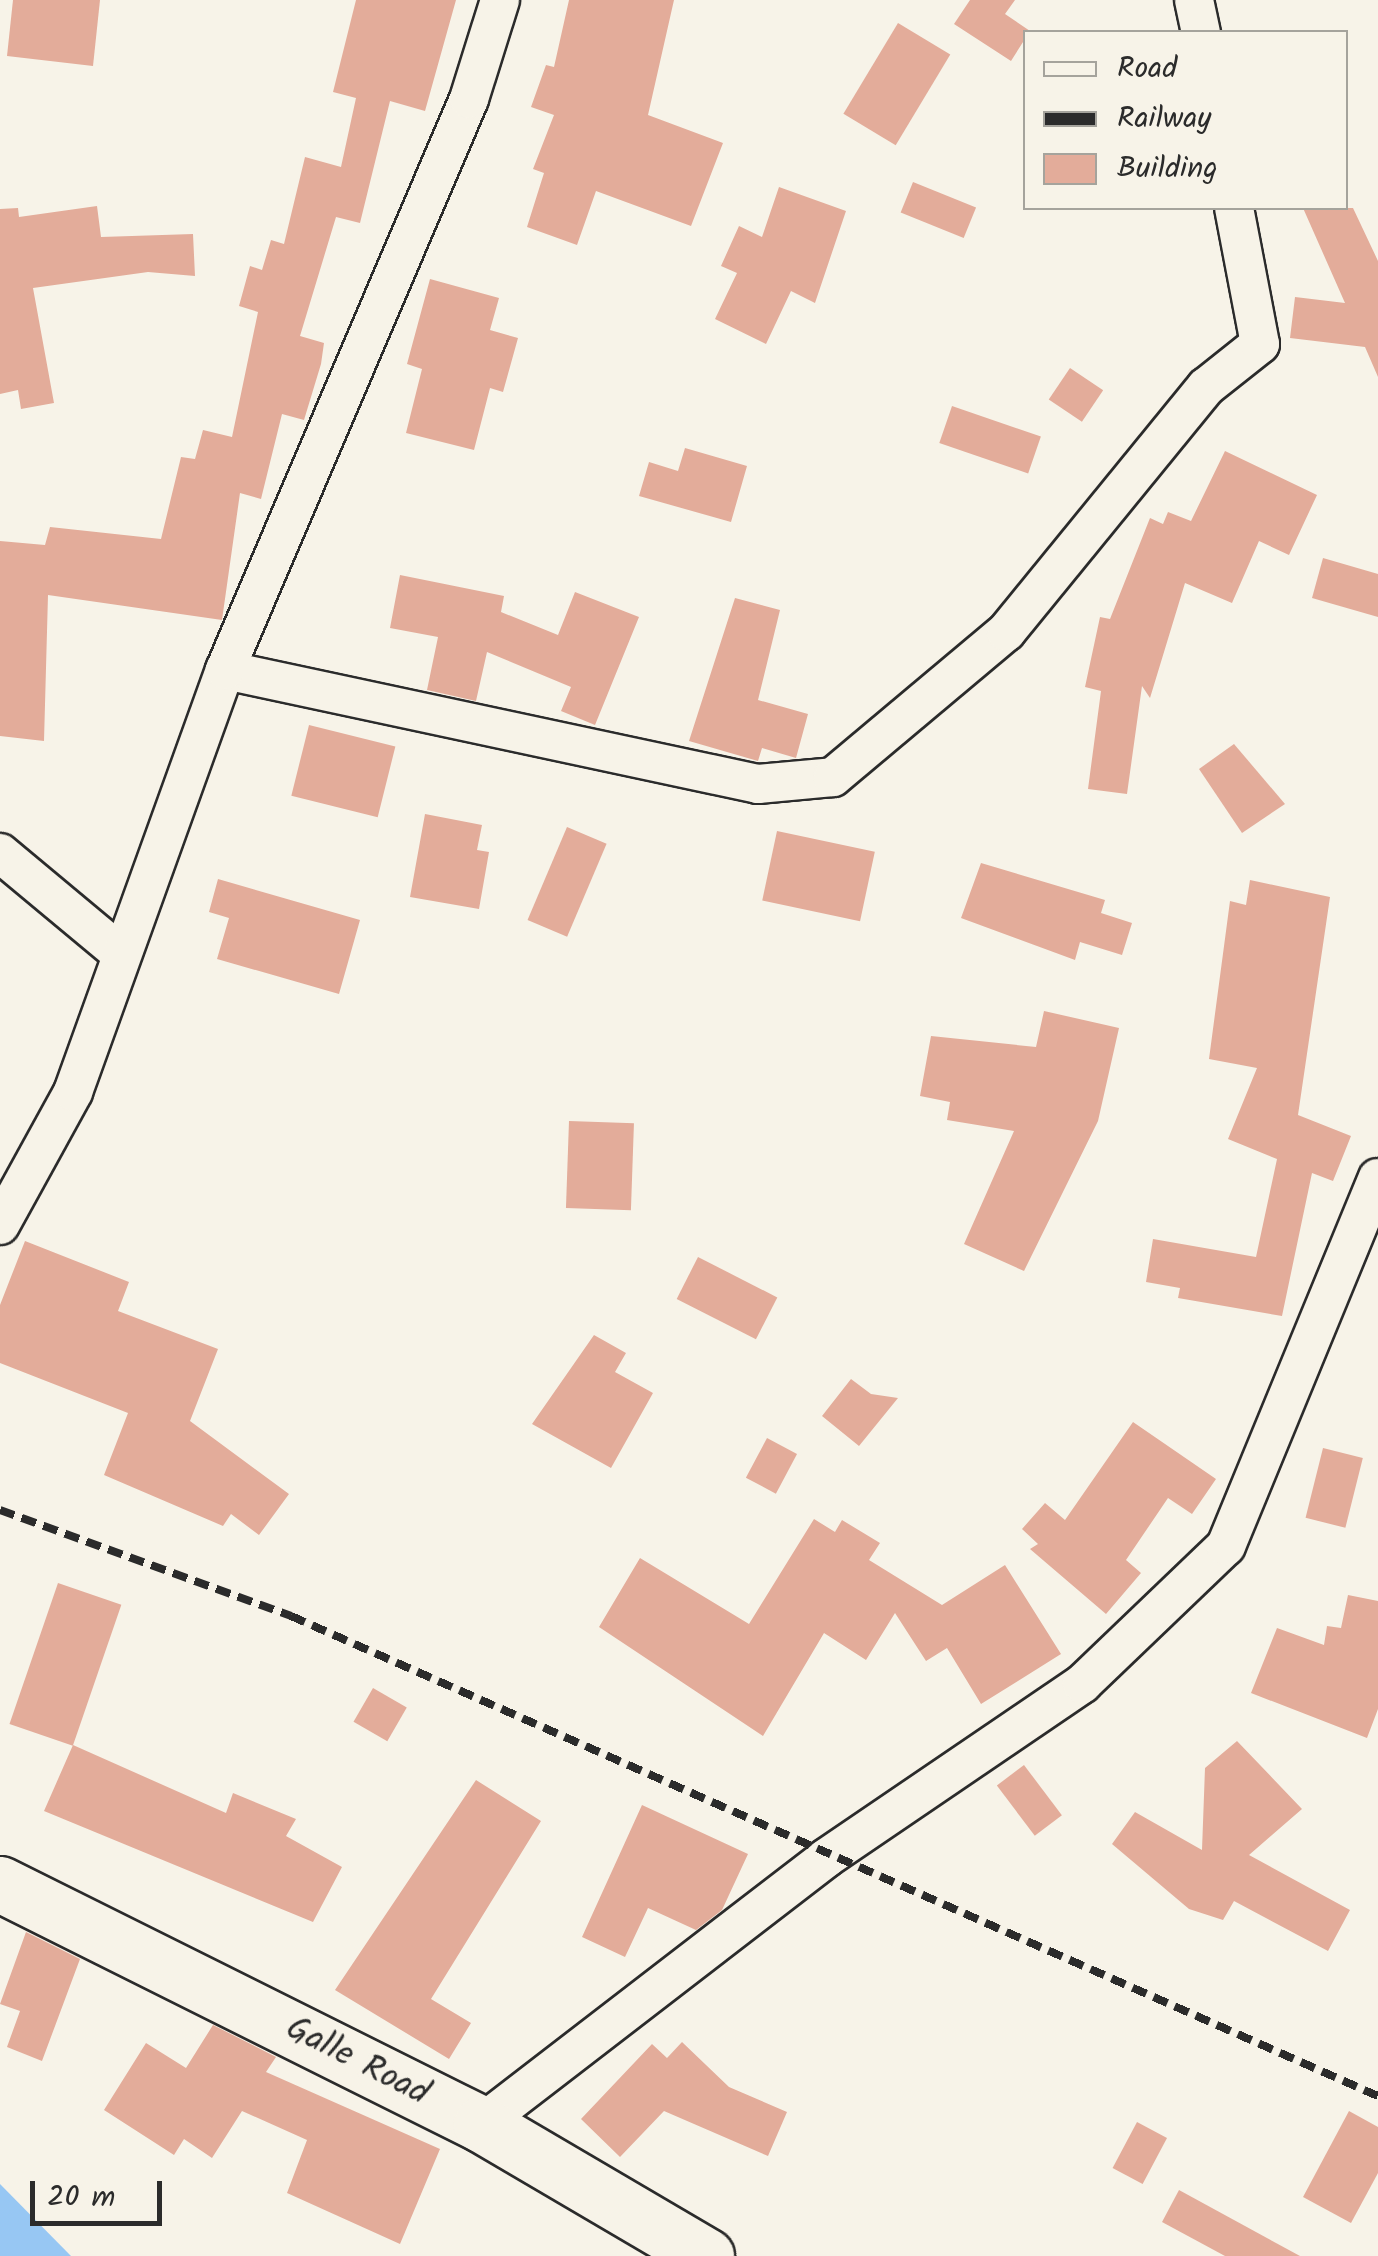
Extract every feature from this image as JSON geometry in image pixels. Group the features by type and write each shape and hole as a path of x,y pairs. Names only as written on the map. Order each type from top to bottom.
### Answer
{"highway":[{"name":"Galle Road","path":"0,1884 482,2124 706,2256"}],"street":[{"path":"0,1225 74,1092 120,953 224,670 469,100 500,0"},
{"path":"1194,0 1201,30"},
{"path":"224,670 758,784 832,777 1006,632 1206,388 1260,344 1234,210"},
{"path":"0,853 120,953"},
{"path":"482,2124 826,1858 1082,1684 1226,1546 1378,1178"}],"water":[{"path":"0,2184 71,2256 0,2256"}],"building":[{"path":"13,0 100,0 93,66 7,56"},
{"path":"356,0 456,0 425,111 390,101 360,223 336,217 300,336 324,343 321,364 304,420 282,414 261,499 240,493 222,620 48,595 44,741 0,736 0,541 45,545 50,527 161,539 181,457 195,459 203,430 232,437 258,312 239,306 250,266 262,270 271,240 284,244 305,157 341,167 356,98 333,92"},
{"path":"569,0 674,0 648,115 723,143 691,226 596,191 577,245 527,227 544,173 533,169 554,115 531,107 546,65 554,67"},
{"path":"970,0 1015,0 1005,14 1029,30 1023,30 1023,42 1011,61 954,24"},
{"path":"898,23 950,54 896,145 843,114"},
{"path":"913,182 976,207 964,238 901,213"},
{"path":"779,187 846,211 815,303 791,291 766,344 715,319 737,273 721,266 739,226 762,237"},
{"path":"97,206 101,237 193,234 195,276 148,272 33,288 54,403 21,409 18,390 0,394 0,209 18,208 19,217"},
{"path":"1353,208 1378,261 1378,377 1365,347 1290,338 1295,297 1345,303 1304,210"},
{"path":"430,279 499,298 490,330 518,338 503,392 490,388 474,450 406,433 422,369 407,364"},
{"path":"1070,368 1103,390 1082,422 1049,400"},
{"path":"952,406 1041,437 1028,473 939,443"},
{"path":"685,448 747,466 731,522 639,496 649,462 678,471"},
{"path":"1225,451 1317,495 1289,555 1259,541 1232,603 1185,583 1150,698 1142,686 1127,794 1088,789 1101,691 1085,687 1100,617 1110,619 1150,518 1163,524 1168,512 1191,521"},
{"path":"1323,558 1378,574 1378,617 1312,598"},
{"path":"400,575 504,596 501,612 558,635 575,592 639,617 595,725 561,711 571,687 487,652 476,701 427,690 438,637 390,628"},
{"path":"735,598 780,610 758,700 808,714 796,758 762,748 758,761 689,741"},
{"path":"309,725 395,747 378,817 291,796"},
{"path":"1234,744 1285,804 1242,833 1199,769"},
{"path":"425,814 482,825 477,850 489,852 479,909 410,897"},
{"path":"567,827 607,844 567,937 528,920"},
{"path":"777,831 875,852 860,921 762,900"},
{"path":"981,863 1105,900 1101,913 1132,923 1122,955 1080,942 1075,960 961,918"},
{"path":"218,879 360,920 339,994 217,959 229,918 209,912"},
{"path":"1250,880 1330,897 1298,1115 1351,1136 1333,1181 1312,1173 1282,1316 1178,1298 1180,1288 1146,1282 1153,1239 1256,1257 1277,1159 1228,1139 1257,1068 1209,1059 1230,901 1246,905"},
{"path":"1044,1011 1119,1028 1098,1121 1024,1271 964,1244 1014,1131 947,1120 950,1102 920,1096 931,1036 1036,1047"},
{"path":"569,1121 634,1123 631,1210 566,1208"},
{"path":"25,1241 129,1282 118,1311 218,1349 190,1421 289,1494 259,1535 231,1514 223,1526 104,1475 128,1413 0,1363 0,1305"},
{"path":"698,1257 777,1297 756,1339 677,1299"},
{"path":"594,1335 626,1353 615,1372 653,1393 611,1468 532,1424"},
{"path":"851,1379 871,1394 898,1398 859,1446 822,1416"},
{"path":"1133,1422 1216,1479 1192,1514 1168,1498 1126,1560 1141,1573 1106,1614 1030,1549 1038,1544 1022,1529 1045,1503 1065,1520"},
{"path":"767,1438 797,1454 776,1494 746,1478"},
{"path":"1323,1448 1363,1458 1345,1528 1306,1518"},
{"path":"814,1519 835,1532 842,1520 880,1543 869,1560 942,1605 1005,1565 1061,1654 981,1704 947,1648 926,1661 895,1613 866,1660 824,1633 763,1736 599,1627 640,1558 749,1624"},
{"path":"58,1583 121,1605 73,1746 9,1724"},
{"path":"1348,1595 1378,1601 1378,1709 1367,1738 1251,1693 1277,1628 1324,1645 1327,1626 1341,1628"},
{"path":"373,1688 407,1708 387,1741 354,1722"},
{"path":"1237,1741 1302,1809 1249,1855 1350,1910 1328,1951 1234,1901 1223,1920 1189,1909 1112,1844 1135,1812 1202,1850 1205,1768"},
{"path":"73,1745 226,1813 233,1793 296,1819 286,1836 342,1867 313,1922 44,1811"},
{"path":"1024,1765 1062,1815 1035,1836 997,1785"},
{"path":"476,1780 541,1821 431,1999 471,2023 449,2059 335,1990"},
{"path":"642,1805 748,1854 722,1910 696,1930 648,1908 625,1957 582,1937"},
{"path":"26,1932 80,1959 42,2061 7,2047 20,2011 0,2004"},
{"path":"213,2025 276,2057 266,2072 440,2149 400,2244 287,2193 307,2140 242,2111 212,2158 184,2139 174,2155 104,2110 146,2043 186,2068"},
{"path":"682,2042 729,2087 787,2112 768,2156 664,2111 620,2157 581,2119 652,2044 667,2058"},
{"path":"1349,2111 1378,2127 1378,2173 1351,2223 1303,2197"},
{"path":"1137,2122 1167,2138 1143,2184 1113,2168"},
{"path":"1179,2190 1300,2256 1225,2256 1162,2222"}],"railway":[{"path":"0,1510 291,1616 1378,2096"}]}
